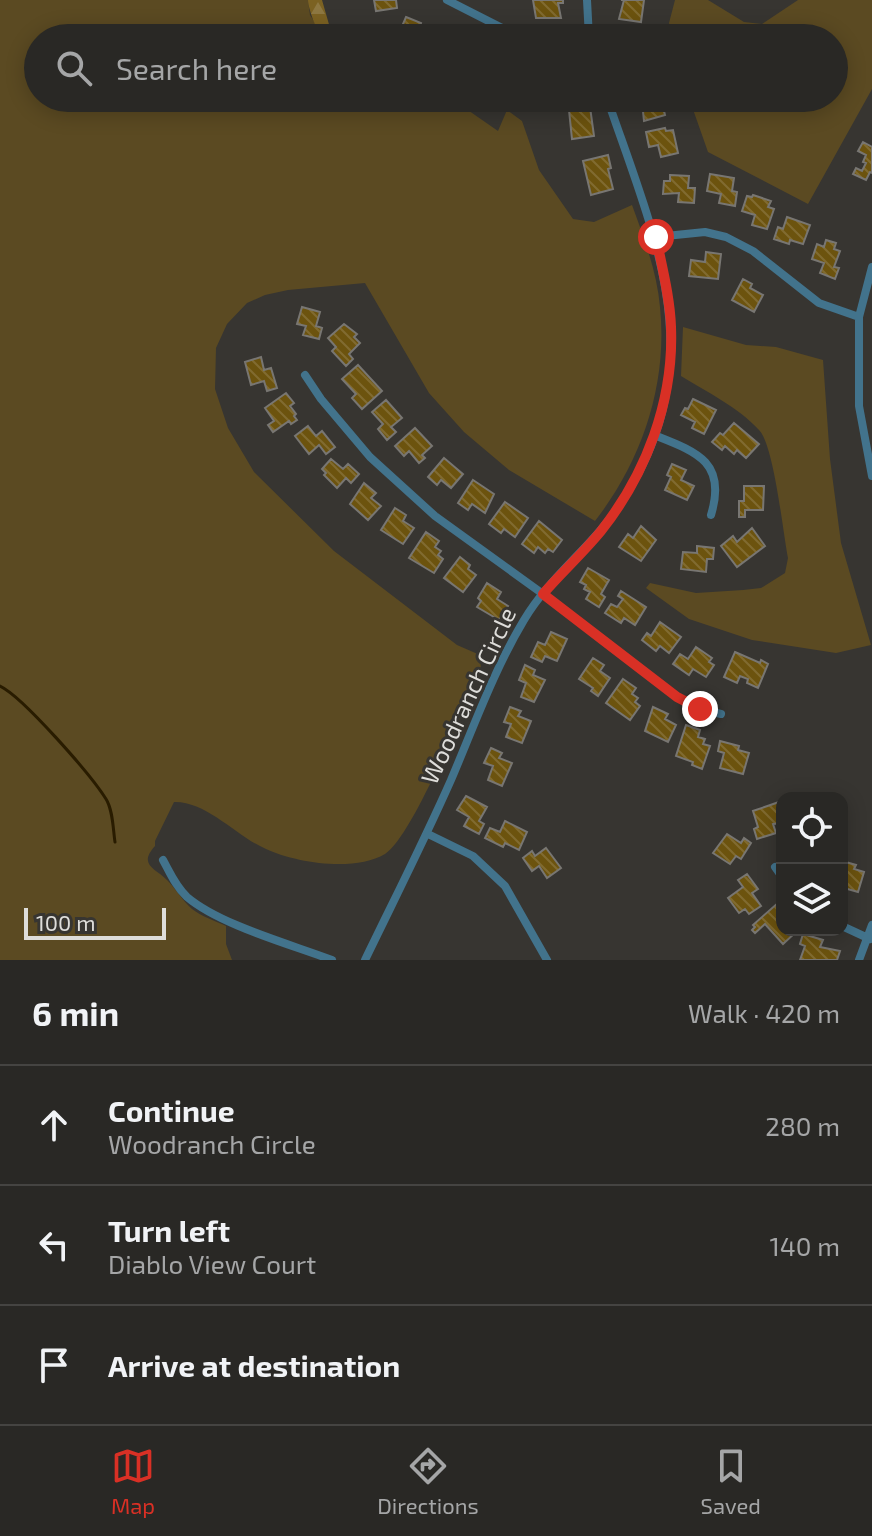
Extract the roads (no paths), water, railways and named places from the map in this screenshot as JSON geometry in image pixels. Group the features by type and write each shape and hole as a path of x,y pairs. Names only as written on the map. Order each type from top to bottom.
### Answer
{"street":[{"path":"447,0 494,24"},
{"path":"587,0 588,24"},
{"name":"Woodranch Circle","path":"365,960 428,834 505,656 525,618 599,533 621,502 640,470 654,435 664,400 671,327 668,295 656,237 612,112"},
{"path":"656,237 705,232 726,237 753,251 819,303 859,317"},
{"path":"872,267 859,317 859,406 872,476"},
{"path":"305,375 321,399 381,467 435,516 677,697 700,709 721,714"},
{"path":"654,435 701,456 715,482 716,498 711,515"},
{"path":"428,834 473,856 505,886 547,960"},
{"path":"163,860 187,896 213,914 332,960"},
{"path":"859,960 870,939 872,925"},
{"path":"848,929 870,939"}],"waterway":[{"path":"0,686 40,720 98,788 110,809 115,842"}]}
